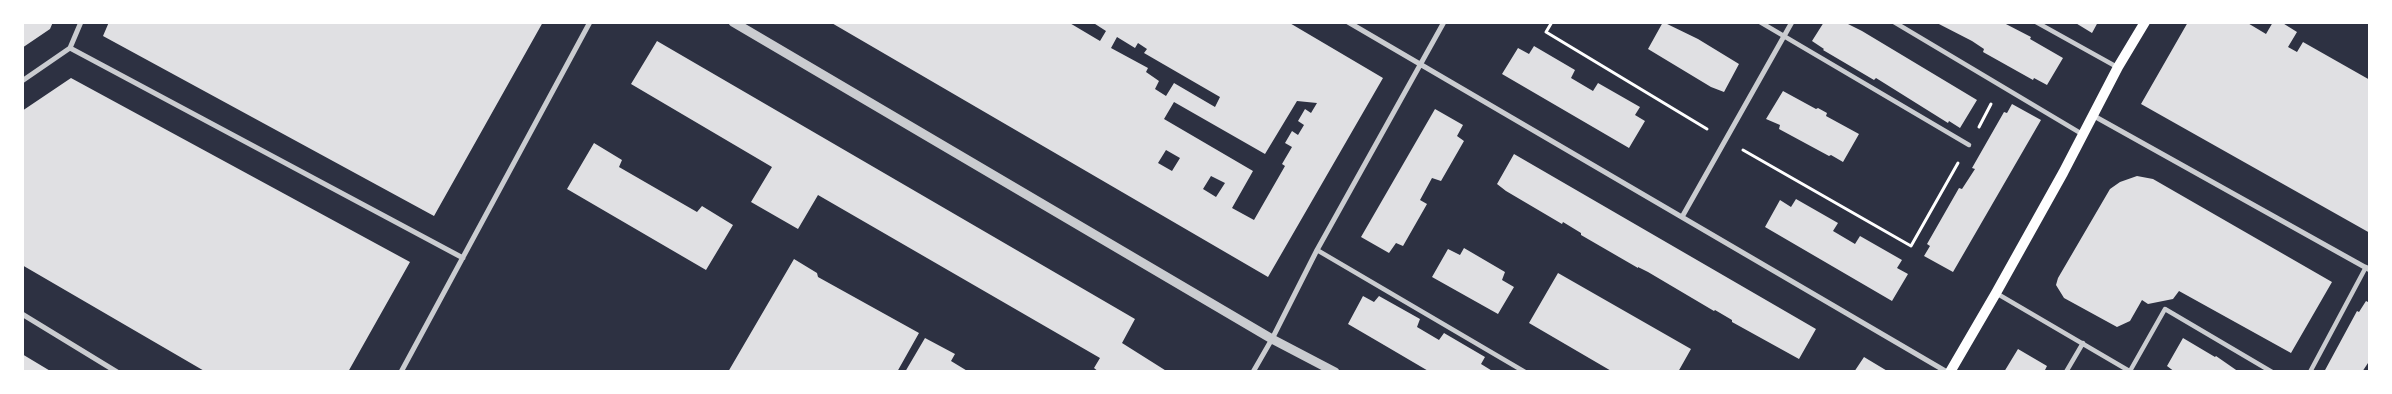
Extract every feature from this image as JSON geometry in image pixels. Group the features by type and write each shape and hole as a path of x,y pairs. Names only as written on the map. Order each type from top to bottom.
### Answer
{"main road":[{"path":"1948,372 1996,293 2094,116 2118,67 2145,22"}],"street":[{"path":"22,81 70,48 81,22"},
{"path":"401,372 590,22"},
{"path":"733,22 1272,338 1335,372"},
{"path":"1348,22 1948,372"},
{"path":"1253,372 1317,250 1444,22"},
{"path":"1760,22 1969,145"},
{"path":"1682,217 1792,22"},
{"path":"1894,22 2083,135"},
{"path":"2036,22 2118,67"},
{"path":"70,48 463,258"},
{"path":"2094,116 2368,268 2310,372"},
{"path":"1317,250 1525,372"},
{"path":"1996,293 2130,371 2165,309 2272,372"},
{"path":"22,314 117,372"},
{"path":"2066,372 2083,344"}],"path":[{"path":"1552,22 1546,32 1726,140 1911,246 2002,86"}],"building":[{"path":"22,22 53,22 50,29 22,48"},
{"path":"109,22 543,22 434,216 103,36"},
{"path":"830,22 1068,22 1100,41 1106,31 1092,22 1288,22 1383,78 1268,277","holes":["1117,37 1135,48 1138,43 1147,49 1144,53 1220,97 1215,107 1174,83 1166,96 1155,89 1159,81 1146,72 1148,68 1111,48","1297,101 1317,103 1311,113 1305,109 1298,121 1304,125 1298,135 1292,131 1285,143 1292,147 1282,164 1285,166 1254,220 1232,208 1253,171 1164,119 1174,102 1265,154","1166,150 1180,158 1172,171 1158,163","1211,176 1225,183 1216,197 1203,189"]},
{"path":"1663,22 1698,39 1739,64 1724,92 1711,87 1648,49"},
{"path":"1824,22 1844,22 1862,31 1977,100 1960,128 1949,121 1948,123 1876,78 1874,80 1823,50 1812,41"},
{"path":"1935,22 2002,22 2031,37 2030,39 2063,58 2047,85 2034,78 2033,80 1983,52 1984,49 1972,41"},
{"path":"2074,22 2098,22 2092,33"},
{"path":"2188,22 2246,22 2266,34 2273,22 2281,22 2297,32 2288,47 2297,52 2303,42 2370,80 2370,233 2141,104"},
{"path":"657,41 1135,319 1122,343 1168,372 1099,372 1094,368 1100,358 818,195 798,229 751,202 772,167 631,84"},
{"path":"1534,46 1575,70 1571,78 1593,91 1598,83 1640,107 1635,115 1645,121 1629,148 1502,74 1518,48 1529,54"},
{"path":"71,78 410,262 348,372 206,372 22,265 22,111"},
{"path":"1783,91 1827,113 1826,116 1859,134 1843,162 1779,129 1780,125 1766,119"},
{"path":"2012,104 2041,120 1953,272 1924,256 1930,246 1927,244 1959,188 1962,189 1975,169 1972,168 2004,112 2007,113"},
{"path":"1435,109 1463,125 1457,136 1464,141 1441,181 1432,178 1420,200 1427,204 1403,246 1396,243 1389,253 1361,237"},
{"path":"594,143 622,160 619,167 697,212 702,206 733,225 706,270 567,189"},
{"path":"1514,154 1816,329 1799,359 1506,191 1497,184"},
{"path":"2137,176 2153,179 2332,282 2291,353 2179,291 2173,299 2148,304 2142,300 2130,321 2117,327 2064,298 2056,285 2058,278 2110,189 2120,182"},
{"path":"1796,199 1838,223 1833,231 1855,244 1860,236 1902,260 1897,268 1908,274 1892,301 1765,227 1780,200 1791,207"},
{"path":"1464,248 1505,272 1502,280 1514,287 1498,314 1432,277 1448,249 1460,255"},
{"path":"794,259 817,273 818,277 919,333 897,372 728,372"},
{"path":"1558,273 1691,349 1678,372 1613,372 1529,323"},
{"path":"1363,296 1374,302 1379,296 1420,319 1417,327 1439,340 1444,333 1485,357 1481,364 1494,372 1430,372 1348,324"},
{"path":"2366,301 2370,303 2370,360 2362,372 2324,372 2357,311 2359,312"},
{"path":"925,338 955,354 951,361 969,372 905,372"},
{"path":"2183,338 2216,356 2239,372 2175,372 2167,366"},
{"path":"2018,349 2047,366 2044,372 2004,372"},
{"path":"22,354 52,372 22,372"},
{"path":"1864,357 1889,372 1854,372"}]}
